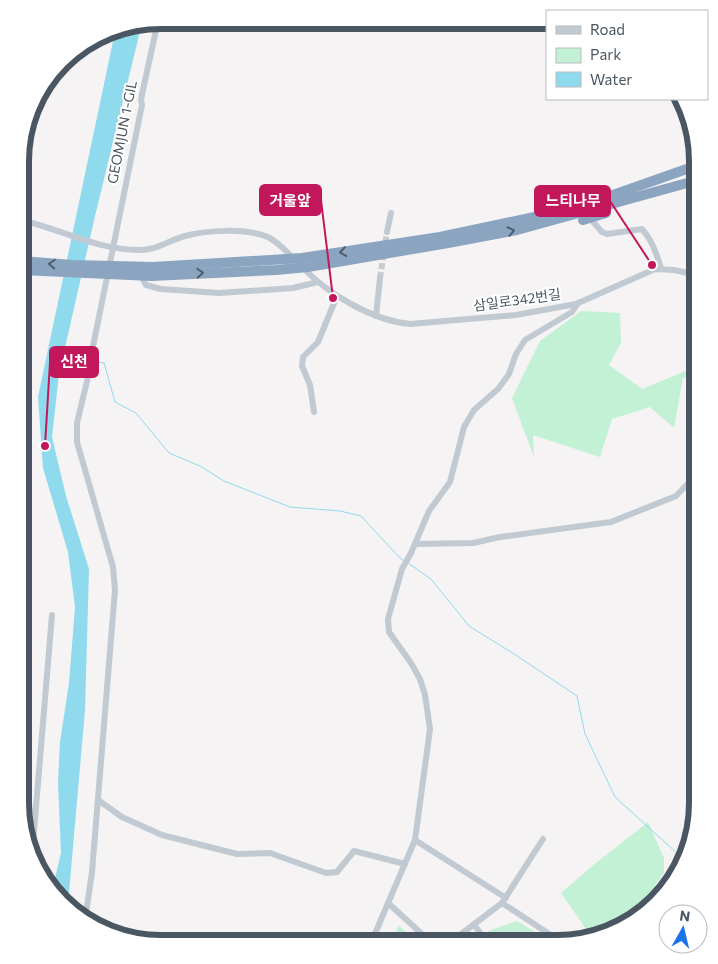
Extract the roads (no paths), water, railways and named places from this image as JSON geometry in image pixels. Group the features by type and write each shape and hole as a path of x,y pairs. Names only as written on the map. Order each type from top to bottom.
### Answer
{"highway":[{"path":"583,220 600,204 689,168"},
{"path":"305,262 440,237 600,204 689,182"},
{"path":"347,261 517,230 562,211"},
{"path":"382,247 460,230"},
{"path":"29,270 149,274 305,262 347,261 439,252"},
{"path":"29,262 149,274"}],"street":[{"name":"GEOMJUN 1-GIL","path":"86,912 92,872 115,590 113,567 77,442 77,423 93,352 111,248 142,105 140,99 156,29"},
{"path":"570,189 591,220 602,232 607,234 642,229 651,242 661,268 689,274"},
{"path":"387,232 390,213"},
{"name":"삼일로342번길","path":"29,222 111,248 146,250 184,236 196,234 244,232 268,237 282,246 318,282 337,296 376,316 399,323 432,323 516,315 578,303 632,278 661,268"},
{"path":"149,274 146,285 161,289 218,293 293,288 318,282"},
{"path":"376,316 380,278"},
{"path":"314,412 310,385 302,366 303,357 318,342 337,296"},
{"path":"375,935 415,840 430,729 425,695 420,680 411,663 389,632 388,619 402,569 429,511 450,482 464,427 474,410 498,389 509,374 516,354 525,340 572,312 578,303"},
{"path":"415,544 473,543 500,537 611,522 676,496 689,482"},
{"path":"33,837 52,615"},
{"path":"98,800 122,817 162,835 237,854 270,853 326,872 337,872 354,851 405,864"},
{"path":"460,935 504,900 542,839"},
{"path":"415,840 552,935"},
{"path":"388,902 423,935"},
{"path":"474,925 482,935"}],"water":[{"path":"140,30 59,374 52,437 66,496 89,569 85,710 69,898 54,881 61,853 58,783 60,742 69,683 75,607 68,552 43,468 38,397 114,38"}],"waterway":[{"path":"63,356 88,360"},
{"path":"92,361 104,363 115,402 136,413 169,453 200,466 224,481 290,507 340,511 361,516 404,561"},
{"path":"408,563 431,579 469,626 577,696 585,734 615,797 679,854"}],"tunnel":[{"path":"380,278 387,232"}],"place":[{"name":"느티나무","path":"652,265"},
{"name":"거울앞","path":"333,298"},
{"name":"신천","path":"45,446"}]}
